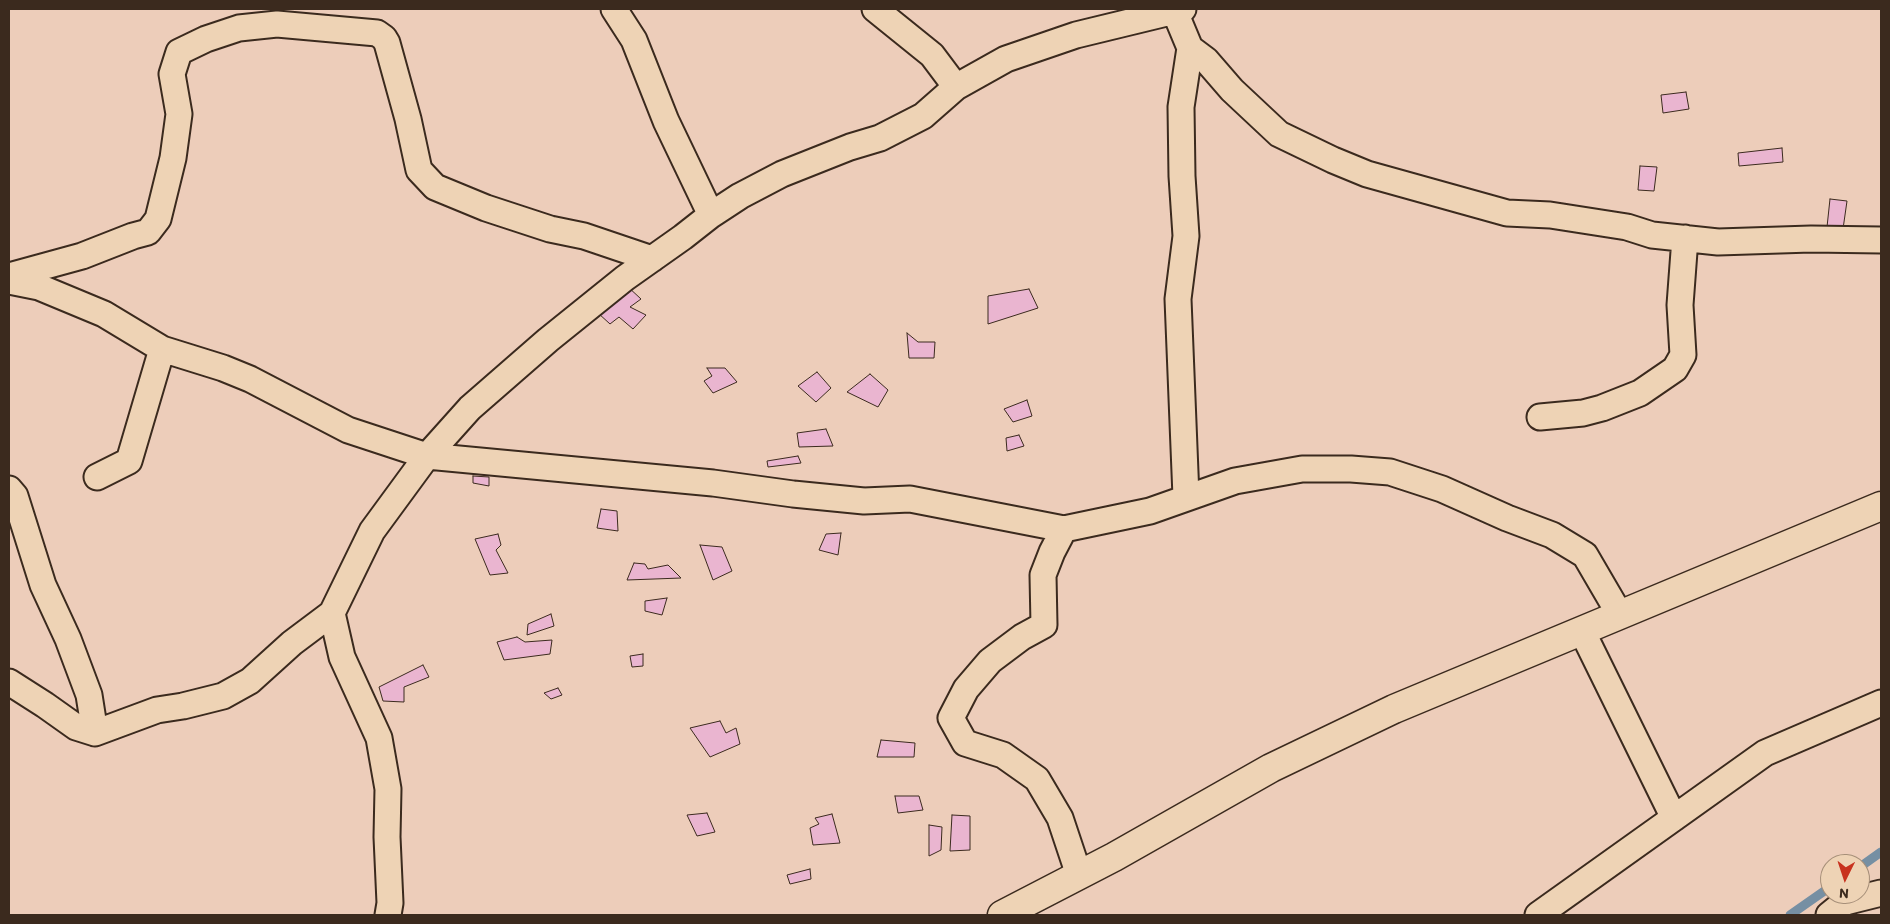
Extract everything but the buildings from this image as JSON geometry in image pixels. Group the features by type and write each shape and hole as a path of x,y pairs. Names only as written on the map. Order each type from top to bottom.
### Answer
{"street":[{"path":"614,9 634,40 666,121 711,215"},
{"path":"876,9 932,56 956,87"},
{"path":"9,682 76,727 95,733 157,710 184,706 222,696 250,681 292,643 332,613 372,531 427,456 470,408 548,340 625,278 711,215 740,196 782,174 850,147 880,138 923,116 956,87 1006,59 1076,35 1179,10 1190,48 1181,107 1182,176 1186,236 1178,300 1186,497"},
{"path":"9,276 82,256 148,232 158,219 173,158 179,114 172,74 179,52 206,39 239,28 277,24 377,33 384,38 408,119 419,170 435,187 486,208 550,228 584,236 652,259"},
{"path":"1190,48 1206,60 1232,90 1279,134 1367,174 1507,213 1550,214 1627,228 1652,235 1718,242 1812,239 1881,240"},
{"path":"1540,417 1583,413 1602,408 1640,393 1676,369 1683,355 1680,304 1685,238"},
{"path":"9,281 39,287 104,314 162,349 223,368 348,430 427,456 713,483 855,500 910,500 1064,529 1150,511 1235,481 1302,469 1351,469 1390,472 1442,489 1507,518 1552,535 1585,555 1620,615"},
{"path":"97,477 129,461 162,349"},
{"path":"9,489 15,496 44,585 68,639 89,695 95,733"},
{"path":"1002,915 1079,875 1288,760 1394,709 1881,506"},
{"path":"1064,529 1052,552 1044,575 1044,625 1022,637 990,661 966,689 951,718 965,743 1003,755 1037,779 1060,818 1079,875"},
{"path":"332,613 342,657 379,738 388,789 387,837 390,903 388,915"},
{"path":"1582,631 1674,818"},
{"path":"1538,915 1765,753 1881,703"},
{"path":"1829,915 1845,902 1881,893"}],"waterway":[{"path":"1870,860 1881,852"},
{"path":"1790,915 1820,894"}]}
